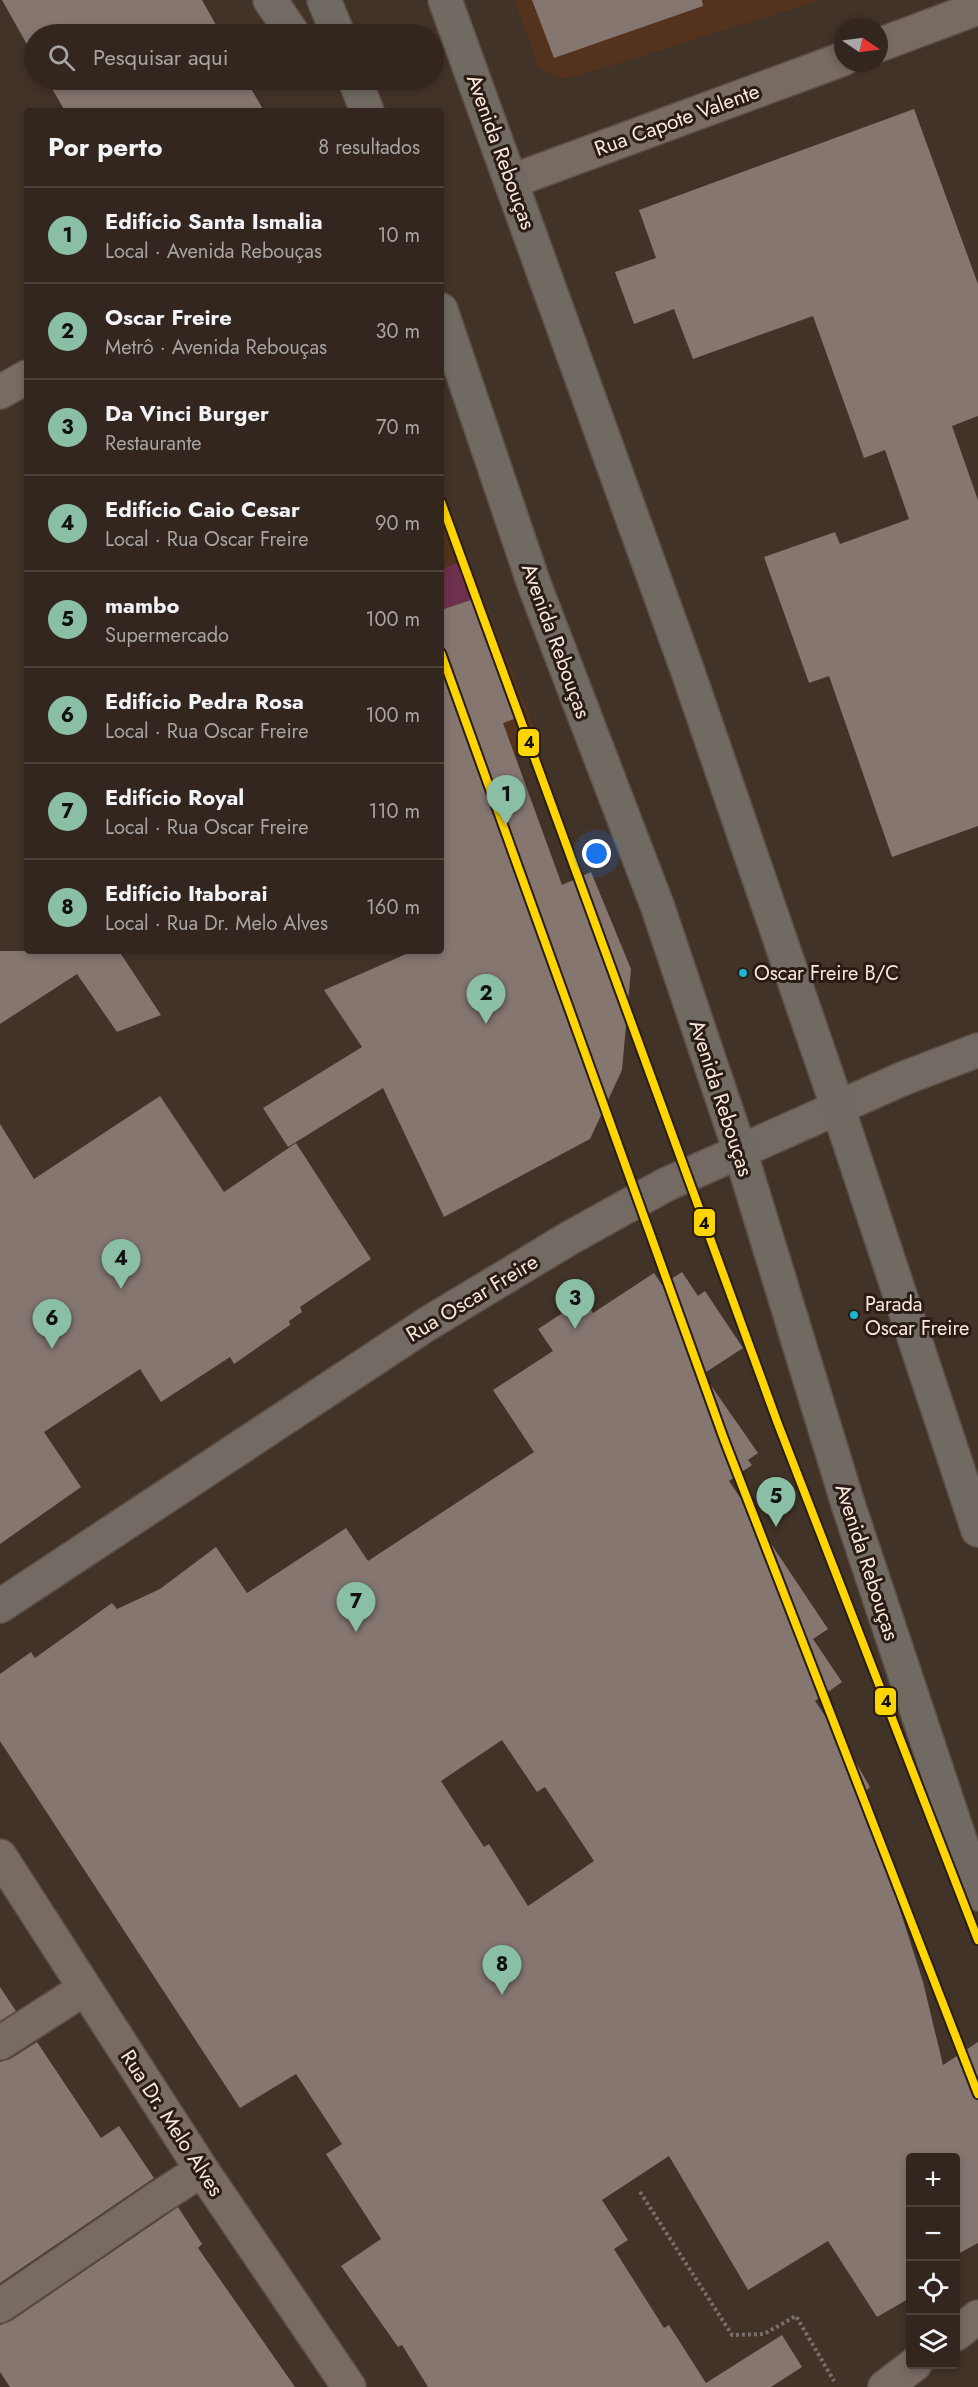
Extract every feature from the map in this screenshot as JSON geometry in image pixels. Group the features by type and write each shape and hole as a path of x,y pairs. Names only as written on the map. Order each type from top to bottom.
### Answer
{"main road":[{"path":"324,0 334,24"},
{"name":"Avenida Rebouças","path":"445,0 683,658 838,1108 978,1530"},
{"path":"359,90 366,108"},
{"name":"Avenida Rebouças","path":"444,319 534,584 657,905 740,1151 848,1504 978,1894"}],"street":[{"path":"270,0 285,24"},
{"path":"888,42 978,9"},
{"name":"Rua Capote Valente","path":"512,181 834,62"},
{"path":"0,392 24,379"},
{"name":"Rua Oscar Freire","path":"0,1606 427,1324 568,1239 665,1185 902,1079 978,1050"},
{"name":"Rua Dr. Melo Alves","path":"0,1856 202,2170 350,2387"},
{"path":"0,2043 84,1989"},
{"path":"0,2306 136,2212 202,2170"},
{"path":"960,2331 978,2316"},
{"path":"885,2387 908,2369"}],"path":[{"path":"640,2192 732,2335 764,2334 796,2316 834,2381"}],"shaded area":[{"path":"514,0 821,0 581,75 558,79 539,67"},
{"path":"444,499 541,745 444,777"},
{"path":"468,559 480,597 444,609 444,568"}],"building":[{"path":"2,0 202,0 215,24 24,24 24,39"},
{"path":"532,0 702,0 703,6 554,58"},
{"path":"53,90 252,90 262,108 63,108"},
{"path":"914,109 978,284 978,416 952,426 978,500 978,826 892,857 829,676 809,683 764,557 835,532 840,544 909,519 885,450 864,458 813,316 693,359 674,309 634,324 615,272 656,258 639,210"},
{"path":"480,597 522,716 503,723 562,885 591,872 631,969 622,1070 590,1139 444,1217 383,1088 288,1147 263,1108 362,1047 324,990 406,954 444,954 444,609"},
{"path":"0,951 24,951 24,954 121,954 161,1015 117,1032 77,974 0,1024"},
{"path":"160,1096 224,1192 296,1143 371,1259 300,1307 302,1312 289,1321 290,1325 234,1364 230,1357 161,1402 140,1369 44,1432 81,1487 0,1544 0,1124 34,1179"},
{"path":"682,1272 698,1296 705,1291 743,1348 703,1374 758,1453 748,1460 752,1465 729,1481 828,1629 813,1639 842,1682 815,1701 870,1787 865,1792 869,1812 923,1982 943,2065 978,2042 978,2243 960,2253 960,2153 906,2153 906,2300 877,2317 828,2241 748,2290 669,2156 602,2200 628,2240 614,2249 664,2328 669,2325 706,2383 782,2335 802,2367 771,2387 428,2387 402,2345 398,2347 341,2266 381,2239 326,2154 342,2144 296,2074 240,2108 0,1741 0,1674 31,1652 35,1658 112,1603 117,1609 160,1589 216,1547 247,1593 346,1528 368,1561 534,1452 493,1390 553,1351 538,1329 584,1299 593,1313 654,1273 662,1285","holes":["502,1740 537,1792 545,1787 594,1861 528,1906 489,1844 484,1847 441,1781"]},
{"path":"0,1987 16,2011 0,2021"},
{"path":"37,2042 101,2138 119,2126 154,2178 0,2283 0,2062 10,2059"},
{"path":"178,2207 202,2244 198,2248 295,2387 10,2387 0,2372 0,2325 11,2321"}],"transit line":[{"name":"4","path":"444,510 778,1424 978,1940"},
{"name":"4","path":"444,661 724,1439 978,2094"}],"place":[{"name":"Edifício Santa Ismalia","path":"506,825"},
{"name":"Oscar Freire B/C","path":"743,973"},
{"name":"Oscar Freire","path":"486,1024"},
{"name":"Edifício Caio Cesar","path":"121,1289"},
{"name":"Parada Oscar Freire","path":"854,1315"},
{"name":"Da Vinci Burger","path":"575,1329"},
{"name":"Edifício Pedra Rosa","path":"52,1349"},
{"name":"mambo","path":"776,1527"},
{"name":"Edifício Royal","path":"356,1632"},
{"name":"Edifício Itaborai","path":"502,1995"}]}
